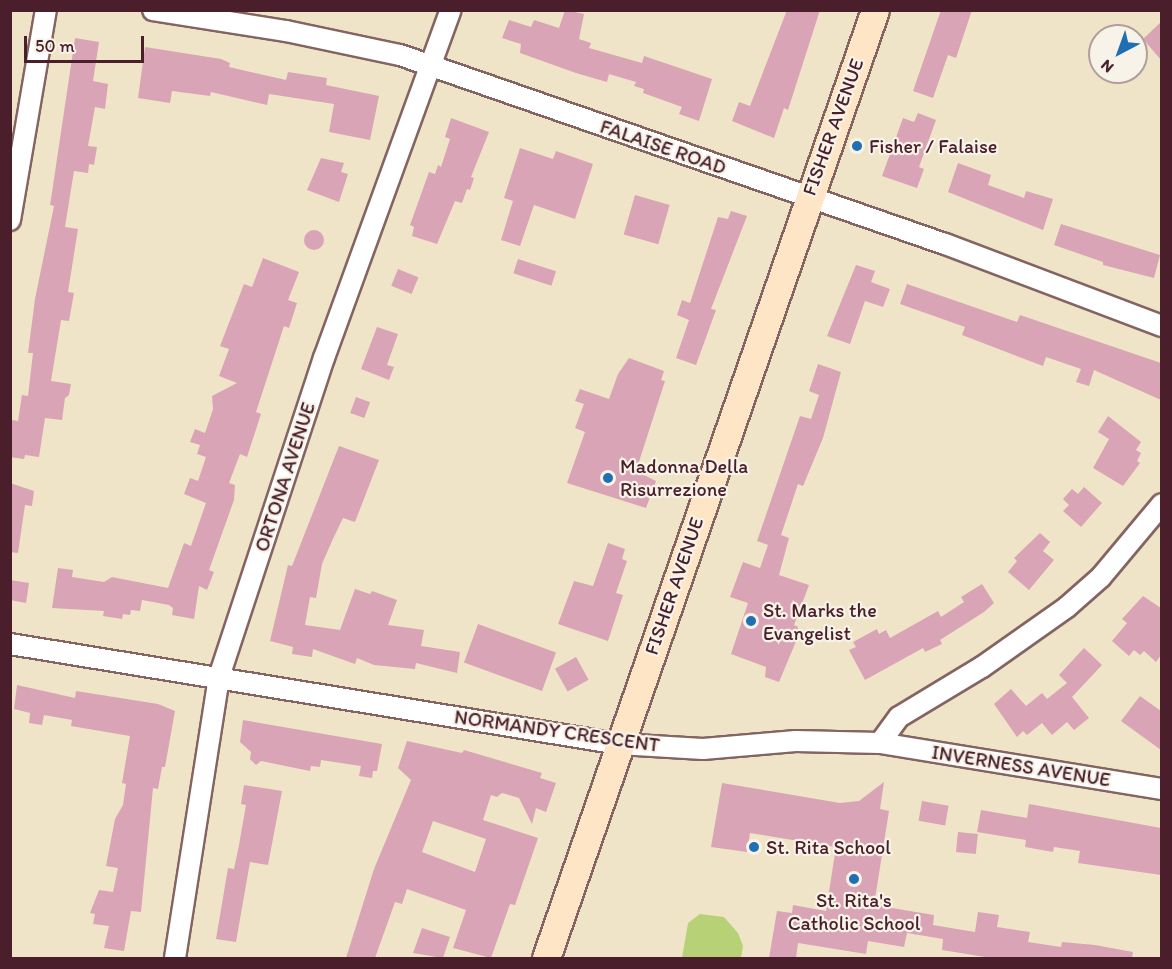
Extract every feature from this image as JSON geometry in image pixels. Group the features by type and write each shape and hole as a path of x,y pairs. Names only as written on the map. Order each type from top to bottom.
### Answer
{"main road":[{"name":"FISHER AVENUE","path":"546,958 874,10"}],"street":[{"path":"10,220 46,10"},
{"name":"FALAISE ROAD","path":"153,10 286,31 400,55 808,197 1161,326"},
{"name":"ORTONA AVENUE","path":"175,958 219,677 324,358 451,10"},
{"path":"880,743 899,717 982,667 1067,608 1101,577 1161,504"},
{"name":"NORMANDY CRESCENT","path":"10,644 619,744 703,749 796,741 880,743"},
{"name":"INVERNESS AVENUE","path":"880,743 1161,789"}],"green space":[{"path":"700,914 724,917 738,933 743,946 741,958 682,958 688,923"}],"building":[{"path":"565,10 584,14 579,39 591,43 589,48 642,63 644,56 712,79 699,121 679,114 682,107 643,93 644,89 634,86 636,82 609,74 607,82 576,73 520,53 521,44 502,38 509,20 531,27 534,20 559,28"},
{"path":"787,10 820,10 788,110 784,108 774,138 732,121 739,102 750,106"},
{"path":"941,10 972,10 956,58 948,55 933,98 913,91"},
{"path":"1161,22 1161,60 1148,45 1148,34"},
{"path":"75,38 99,42 93,81 108,84 105,109 95,107 88,146 97,147 94,165 89,164 88,173 74,171 65,227 78,229 68,292 74,293 69,321 61,320 51,381 71,384 69,395 65,398 62,420 45,418 39,457 25,455 24,459 10,457 10,427 12,420 18,421 22,395 28,396 33,353 28,353 35,299 54,206 50,205"},
{"path":"145,47 221,59 230,63 229,67 286,80 288,72 327,78 326,85 379,96 370,140 329,132 334,104 269,94 267,105 211,92 210,96 172,91 170,103 138,98"},
{"path":"918,113 936,120 919,167 924,169 917,188 882,176 903,118 914,122"},
{"path":"451,118 489,132 471,177 474,178 470,190 467,189 462,203 455,201 437,244 412,236 414,227 410,225 429,172 435,174 438,165 441,167 450,139 445,137"},
{"path":"520,148 553,159 556,151 593,164 575,219 534,205 520,246 501,240 513,201 504,198"},
{"path":"321,158 344,163 341,172 348,174 339,202 307,190"},
{"path":"958,163 991,175 988,185 1024,198 1026,191 1053,199 1043,230 948,192"},
{"path":"635,195 670,205 658,244 624,234"},
{"path":"731,211 747,216 711,309 716,310 696,365 676,358 689,320 677,315 682,300 690,303 718,217 728,219"},
{"path":"1061,224 1160,255 1154,278 1103,265 1103,262 1054,245"},
{"path":"310,230 318,230 324,236 324,244 318,250 310,250 304,244 304,236"},
{"path":"263,258 299,272 288,300 297,303 289,328 284,326 256,412 261,414 247,457 240,454 229,483 235,485 234,500 209,570 214,572 207,590 199,586 194,619 172,615 173,608 169,605 142,600 140,611 131,610 130,615 123,614 122,619 103,616 104,611 52,608 58,568 73,570 72,577 104,582 112,577 168,588 184,543 191,546 206,503 184,494 190,478 198,481 206,457 197,454 200,445 190,442 195,429 205,433 213,409 212,396 237,383 219,376 229,349 220,346 244,284 252,287"},
{"path":"518,259 556,271 551,286 513,273"},
{"path":"856,265 875,271 871,282 890,289 883,307 865,301 850,344 827,336"},
{"path":"398,269 418,277 412,294 391,286"},
{"path":"907,284 1017,322 1020,315 1161,363 1161,400 1094,370 1089,386 1076,382 1081,369 1046,357 1043,366 962,335 965,327 900,304"},
{"path":"377,327 398,334 387,365 394,367 389,380 361,369"},
{"path":"629,358 664,371 661,380 665,381 636,471 656,481 646,508 567,483 585,432 575,428 584,404 575,401 580,389 609,399 618,374"},
{"path":"818,364 841,372 823,438 803,486 798,484 781,535 789,538 779,575 809,585 794,625 798,627 797,639 779,682 765,677 766,667 731,654 748,603 730,597 743,562 760,568 768,545 757,541 800,416 811,419 819,395 809,391"},
{"path":"356,397 370,402 364,418 350,413"},
{"path":"1108,416 1141,442 1136,450 1141,453 1137,461 1140,463 1123,486 1093,468 1109,439 1098,432"},
{"path":"339,446 379,460 355,522 343,518 332,541 322,564 316,598 310,597 305,625 340,630 355,589 370,594 372,591 397,600 388,625 424,630 421,646 460,652 457,673 416,663 415,669 374,665 357,658 355,664 313,649 312,657 292,654 293,647 270,641 288,565 292,566"},
{"path":"10,483 34,491 32,506 25,505 18,553 10,552"},
{"path":"1084,487 1102,503 1081,527 1063,511 1069,505 1063,499 1072,489 1078,494"},
{"path":"1040,533 1050,542 1043,551 1054,560 1029,590 1008,572 1017,561 1014,558"},
{"path":"608,543 625,549 622,559 627,561 616,593 623,595 608,641 558,624 574,581 593,586"},
{"path":"10,580 29,583 26,603 10,600"},
{"path":"982,584 994,603 984,612 940,640 942,644 925,652 923,648 865,680 849,650 856,647 853,642 877,629 879,634 886,630 890,638 938,611 941,617 964,602 961,597"},
{"path":"1143,596 1161,608 1161,655 1156,662 1144,651 1140,655 1134,650 1129,656 1112,641 1127,623 1122,619"},
{"path":"478,624 556,652 542,691 464,663"},
{"path":"1084,648 1102,665 1072,697 1089,718 1074,730 1067,722 1052,735 1042,723 1027,735 1023,731 1017,737 994,704 1011,689 1026,706 1042,693 1047,699 1067,683 1059,675"},
{"path":"576,657 589,680 568,691 555,669"},
{"path":"17,685 75,698 76,691 158,704 175,711 165,767 162,767 158,789 153,788 141,912 131,911 124,951 104,948 109,926 93,924 95,914 90,913 99,890 113,892 118,868 106,866 115,819 123,805 126,784 122,783 130,736 71,726 72,720 44,715 42,725 29,723 30,713 14,709"},
{"path":"1140,696 1161,711 1161,750 1121,721"},
{"path":"243,720 382,744 377,771 373,771 372,778 359,776 361,766 321,760 320,767 311,766 310,771 261,761 256,765 250,759 251,752 240,742"},
{"path":"407,741 462,753 464,750 542,773 540,778 556,783 546,812 536,808 532,824 519,798 502,793 497,797 491,795 483,820 538,838 515,905 510,904 491,958 453,948 466,910 407,889 402,904 395,902 375,958 346,958 374,869 411,780 398,768","holes":["433,821 486,839 475,872 422,852"]},
{"name":"St. Rita's Catholic School","path":"884,782 880,809 889,811 874,905 934,915 933,925 975,932 978,912 999,915 997,927 1030,932 1028,942 1061,947 1062,942 1095,945 1133,952 1132,958 991,958 942,950 943,939 907,933 904,947 868,941 866,954 798,943 796,958 769,958 777,911 792,913 793,905 826,911 836,847 750,833 747,852 711,847 722,783 840,803 859,801"},
{"path":"244,785 282,791 268,865 250,862 236,942 216,939 228,868 234,869 239,845 246,805 241,804"},
{"path":"922,801 949,806 945,825 919,821"},
{"path":"1029,804 1161,828 1161,875 1078,863 1080,851 1054,847 1053,852 1025,847 1026,840 977,832 981,810 1027,818"},
{"path":"958,832 978,834 976,854 956,852"},
{"path":"422,928 450,937 443,958 413,953"}],"place":[{"name":"Fisher / Falaise","path":"857,146"},
{"name":"Madonna Della Risurrezione","path":"608,478"},
{"name":"St. Marks the Evangelist","path":"751,621"},
{"name":"St. Rita School","path":"754,847"},
{"name":"St. Rita's Catholic School","path":"854,879"}]}
